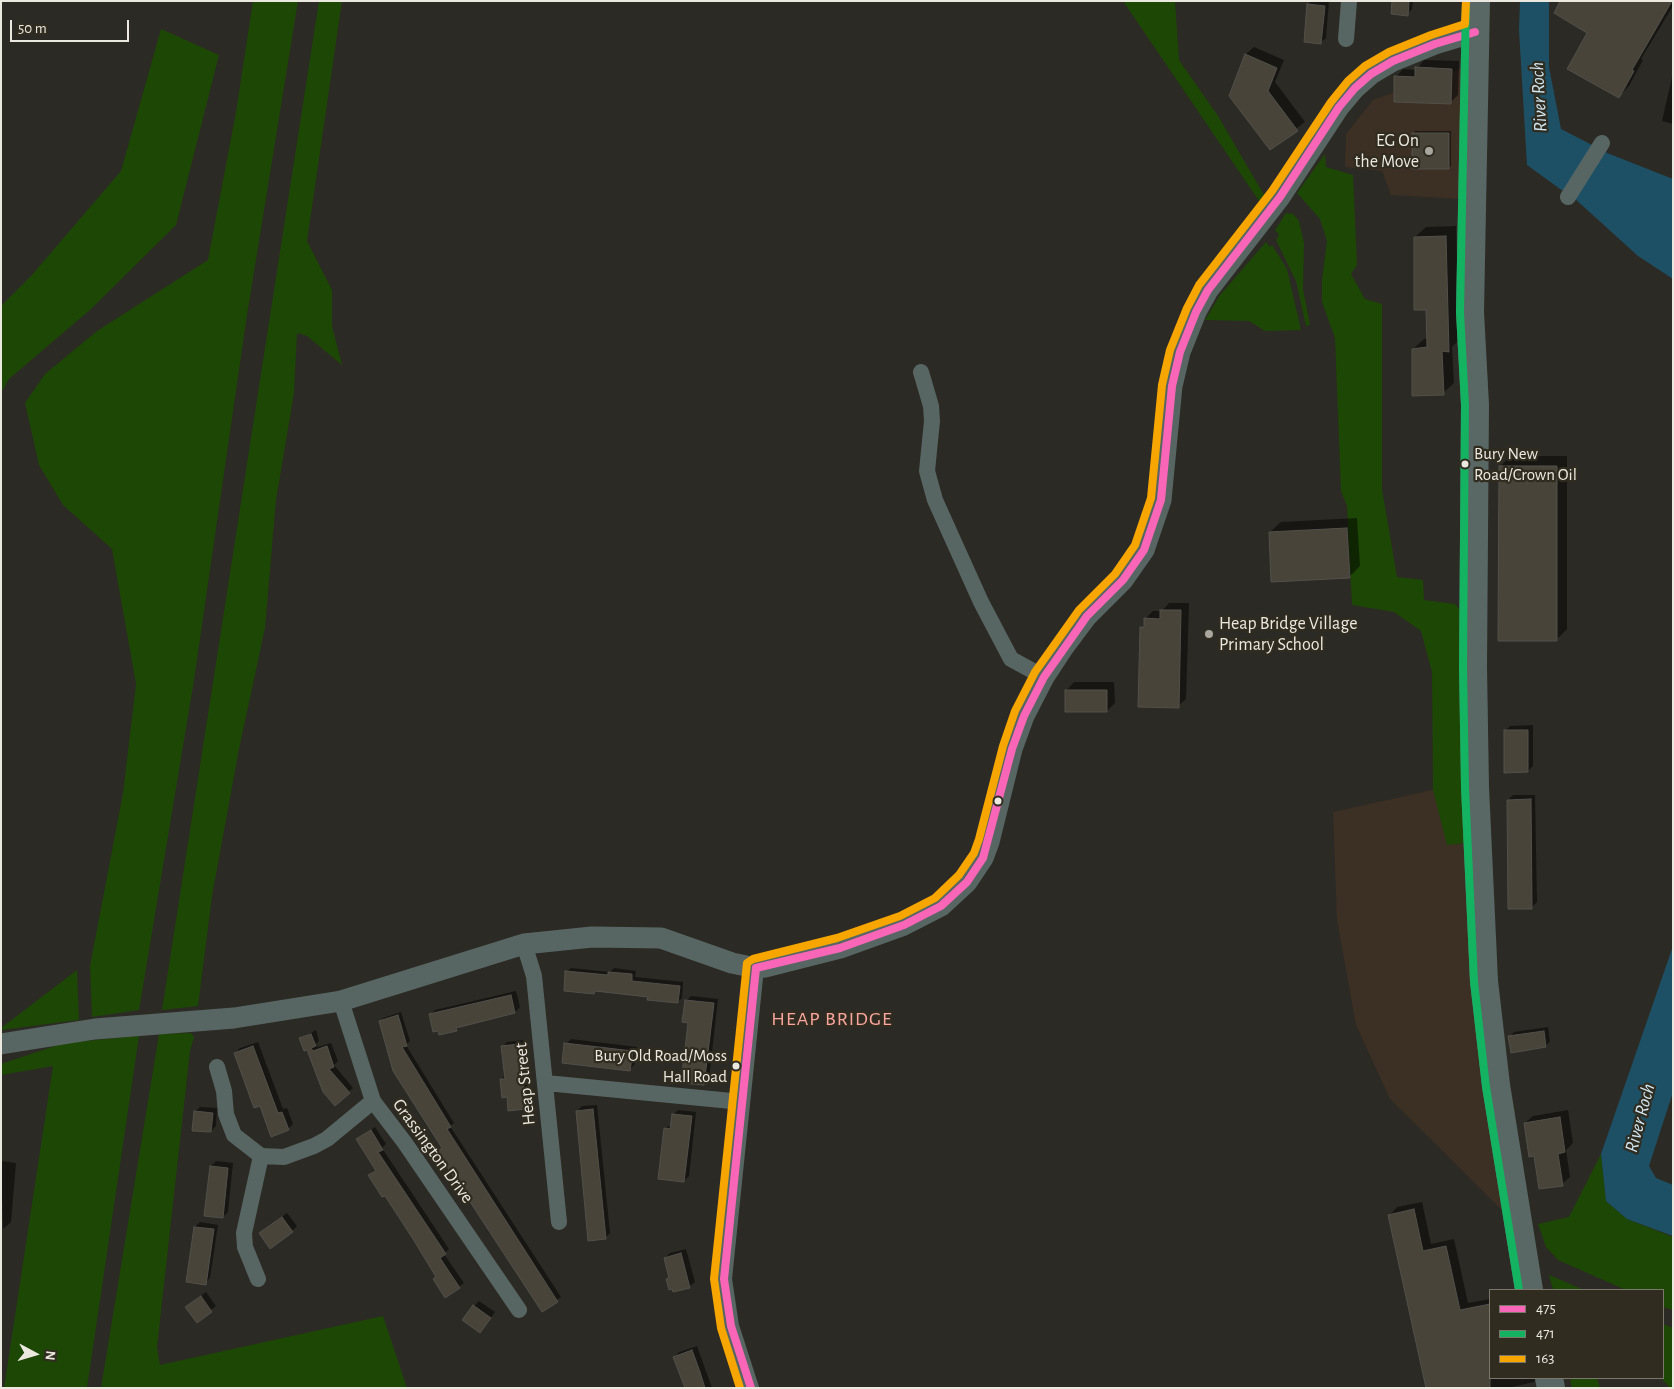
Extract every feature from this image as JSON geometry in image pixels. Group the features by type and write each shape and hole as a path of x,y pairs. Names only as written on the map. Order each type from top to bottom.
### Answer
{"highway":[{"path":"1476,1 1470,294 1475,405 1473,667 1475,787 1484,981 1496,1085 1528,1286"}],"street":[{"path":"1346,39 1349,1"},
{"path":"1,1044 95,1029 234,1018 341,1001 524,944 592,937 661,938 732,964 756,968 840,948 904,925 941,906 967,882 983,858 989,842 1012,749 1024,716 1044,677 1087,616 1123,580 1144,550 1161,500 1172,386 1180,352 1196,312 1208,290 1280,197 1340,107 1355,88 1371,74 1393,61 1435,44 1475,32"},
{"path":"1568,197 1602,143"},
{"path":"921,372 931,406 932,421 927,471 935,500 981,602 1011,659 1044,677"},
{"name":"Heap Street","path":"524,944 534,976 546,1083 558,1222"},
{"path":"751,1388 731,1326 724,1278 756,968"},
{"name":"Grassington Drive","path":"341,1001 372,1101 405,1143 519,1310"},
{"path":"217,1067 226,1114 234,1135 261,1156 284,1157 314,1146 327,1139 372,1101"},
{"path":"546,1083 742,1102"},
{"path":"258,1279 245,1247 244,1233 261,1156"}],"shaded area":[{"path":"1463,68 1459,199 1391,195 1382,171 1345,167 1346,134 1373,100"},
{"path":"1464,783 1475,1015 1502,1210 1390,1099 1356,1025 1337,920 1333,812"}],"green space":[{"path":"253,1 298,1 247,315 194,680 139,1010 92,1017 90,966 123,793 136,684 112,549 63,505 39,465 25,403 45,374 97,331 208,260 236,112"},
{"path":"319,1 342,1 307,241 332,290 332,326 342,365 307,336 297,333 294,393 276,500 265,628 239,749 212,896 198,1006 162,1010"},
{"path":"1123,1 1175,1 1179,60 1218,116 1264,195 1259,201"},
{"path":"161,29 219,55 176,225 90,310 9,379 1,393 1,306 31,276 121,171"},
{"path":"1325,154 1326,167 1353,175 1357,265 1351,274 1365,299 1382,304 1382,489 1397,577 1423,580 1424,600 1455,604 1462,612 1466,843 1447,845 1433,790 1432,672 1421,631 1394,612 1352,605 1347,506 1341,491 1335,338 1322,302 1322,280 1327,241 1320,219 1297,193"},
{"path":"1286,213 1293,214 1299,221 1304,243 1303,289 1310,325 1306,326 1296,281 1276,240 1279,235 1275,230"},
{"path":"1266,242 1270,247 1272,245 1287,269 1301,330 1265,331 1249,321 1205,320 1220,295"},
{"path":"77,970 79,1020 1,1030 1,1028"},
{"path":"191,1033 194,1037 190,1051 157,1347 160,1365 383,1316 407,1388 101,1388 159,1034"},
{"path":"139,1036 87,1388 4,1388 53,1066 1,1075 1,1064 64,1043"},
{"path":"1601,1154 1606,1201 1627,1219 1673,1237 1673,1310 1664,1307 1664,1289 1624,1289 1558,1260 1546,1247 1538,1224 1569,1217"},
{"path":"1549,1275 1582,1289 1553,1289"},
{"path":"1664,1324 1673,1328 1673,1388 1670,1388 1662,1379 1664,1379"},
{"path":"1597,1379 1600,1388 1572,1388 1570,1380"}],"water":[{"name":"River Roch","path":"1520,1 1549,1 1549,67 1561,129 1596,147 1567,194 1527,165 1519,30"},
{"path":"1602,151 1673,179 1673,279 1638,256 1574,198"},
{"name":"River Roch","path":"1673,946 1673,1092 1649,1166 1656,1178 1673,1185 1673,1236 1627,1219 1606,1201 1601,1154"}],"building":[{"path":"1392,1 1409,1 1408,16 1391,14"},
{"path":"1560,1 1672,1 1632,70 1634,71 1619,98 1567,69 1587,33 1554,13"},
{"path":"1307,4 1325,6 1321,44 1304,42"},
{"path":"1245,54 1277,68 1268,91 1298,131 1270,150 1229,96"},
{"path":"1415,67 1452,69 1451,104 1394,102 1394,76 1415,77"},
{"path":"1412,133 1449,133 1449,169 1412,169"},
{"path":"1446,236 1449,352 1442,351 1444,395 1412,396 1412,349 1427,347 1426,310 1414,310 1414,237"},
{"path":"1499,466 1557,466 1557,641 1498,641"},
{"path":"1347,528 1350,578 1271,582 1269,532"},
{"path":"1160,610 1181,610 1179,708 1138,707 1140,627 1144,627 1144,618 1160,619"},
{"path":"1065,690 1107,690 1107,712 1065,712"},
{"path":"1504,730 1528,730 1528,772 1504,773"},
{"path":"1531,799 1532,909 1508,909 1507,800"},
{"path":"565,971 608,975 608,972 632,974 632,981 680,986 678,1003 647,1000 648,997 595,991 594,994 564,991"},
{"path":"511,995 515,1013 456,1028 457,1031 439,1035 438,1031 433,1032 429,1014"},
{"path":"685,1000 714,1003 704,1085 681,1083 688,1023 682,1022"},
{"path":"398,1015 407,1046 402,1047 451,1127 447,1129 558,1302 542,1312 444,1162 438,1151 442,1148 393,1071 379,1021"},
{"path":"1544,1031 1546,1047 1511,1053 1508,1036"},
{"path":"311,1034 316,1046 311,1048 313,1051 327,1046 334,1067 329,1069 350,1093 335,1106 323,1092 307,1050 304,1051 299,1038"},
{"path":"564,1043 633,1051 630,1071 562,1063"},
{"path":"519,1044 526,1109 508,1111 507,1097 502,1098 500,1079 505,1079 501,1046"},
{"path":"253,1046 278,1113 282,1112 289,1130 271,1137 260,1106 254,1108 234,1053"},
{"path":"593,1109 606,1239 588,1241 576,1111"},
{"path":"194,1111 213,1113 211,1132 192,1131"},
{"path":"672,1114 692,1116 684,1182 658,1179 664,1128 670,1129"},
{"path":"1560,1117 1565,1152 1558,1154 1563,1186 1539,1189 1534,1156 1529,1157 1524,1123"},
{"path":"371,1130 383,1150 378,1152 446,1254 440,1258 460,1288 445,1298 433,1279 436,1277 413,1239 385,1196 382,1197 368,1175 376,1171 356,1139"},
{"path":"210,1166 228,1168 223,1218 204,1216"},
{"path":"1414,1209 1423,1251 1446,1246 1460,1310 1489,1304 1490,1388 1426,1388 1388,1215"},
{"path":"282,1217 293,1232 270,1249 259,1233"},
{"path":"194,1227 214,1229 206,1285 186,1282"},
{"path":"681,1253 690,1288 673,1292 672,1289 669,1290 666,1279 669,1278 664,1258"},
{"path":"201,1296 212,1312 197,1323 185,1307"},
{"path":"473,1305 491,1318 480,1333 462,1320"},
{"path":"692,1350 705,1388 685,1388 673,1357"}],"transit line":[{"name":"471","path":"1466,1 1460,312 1465,405 1463,667 1465,787 1474,982 1486,1087 1519,1289"},
{"name":"163","path":"740,1388 721,1328 714,1279 747,963 753,959 837,938 900,916 935,898 959,875 974,853 1003,746 1015,711 1035,672 1079,610 1115,574 1135,545 1151,498 1162,385 1170,350 1187,308 1199,285 1272,191 1331,102 1348,81 1365,66 1389,52 1465,24 1466,1"},
{"name":"475","path":"756,968 840,948 904,925 941,906 967,882 983,858 1012,749 1024,716 1044,677 1087,616 1123,580 1144,550 1161,500 1172,386 1180,352 1196,312 1208,290 1280,197 1339,107 1355,88 1371,74 1393,61 1435,44 1475,32"},
{"name":"475","path":"751,1388 731,1326 724,1279 756,968"}],"place":[{"name":"EG On the Move","path":"1429,151"},
{"name":"Bury New Road/Crown Oil","path":"1465,464"},
{"name":"Heap Bridge Village Primary School","path":"1209,634"},
{"name":"Bury Old Road/Moss Hall Road","path":"736,1066"}],"district":[{"name":"HEAP BRIDGE","path":"832,1019"}]}
